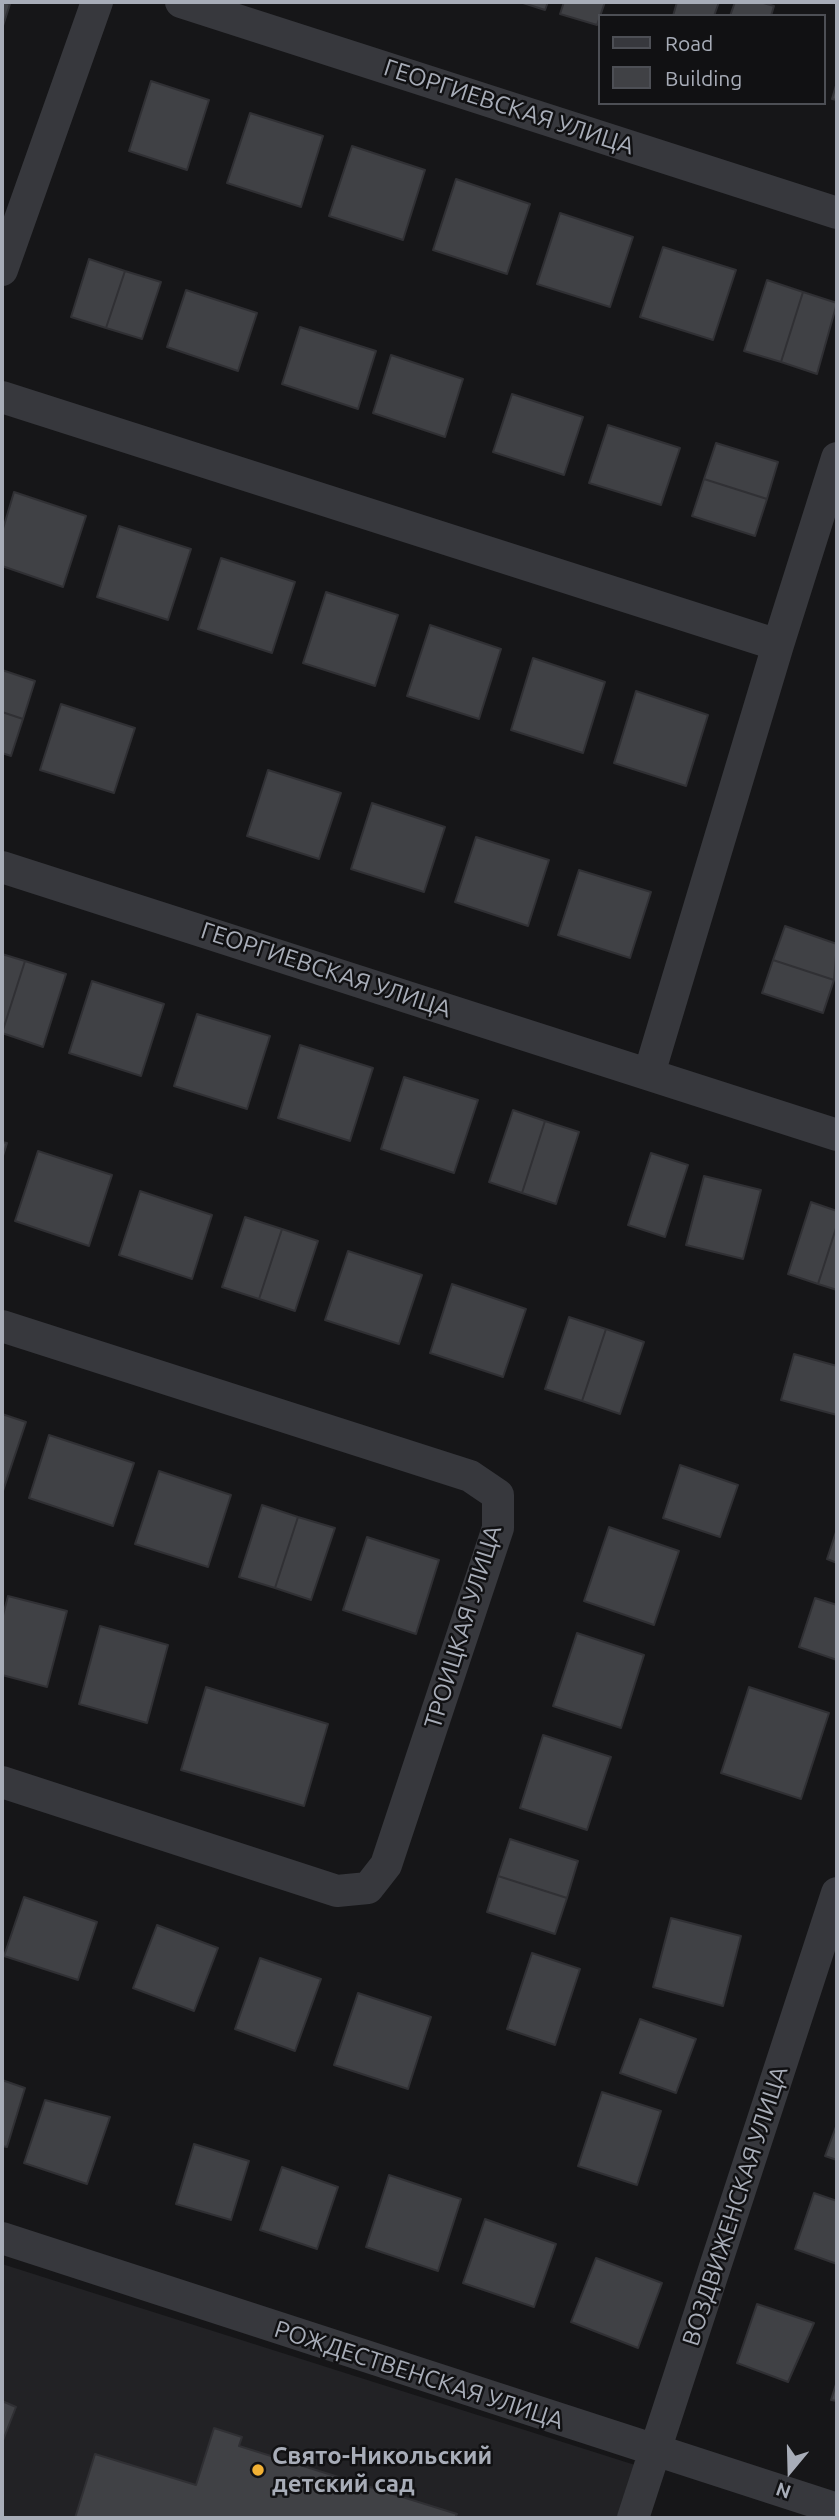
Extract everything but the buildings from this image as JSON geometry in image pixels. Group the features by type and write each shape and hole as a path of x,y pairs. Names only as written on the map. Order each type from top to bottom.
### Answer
{"street":[{"path":"2,270 97,2"},
{"name":"ГЕОРГИЕВСКАЯ УЛИЦА","path":"181,2 837,213"},
{"path":"2,397 778,645"},
{"path":"649,1074 837,458"},
{"name":"ГЕОРГИЕВСКАЯ УЛИЦА","path":"2,867 837,1135"},
{"name":"ТРОИЦКАЯ УЛИЦА","path":"2,1326 470,1476 498,1495 498,1528 386,1865 368,1888 337,1891 2,1782"},
{"name":"ВОЗДВИЖЕНСКАЯ УЛИЦА","path":"633,2518 837,1893"},
{"name":"РОЖДЕСТВЕНСКАЯ УЛИЦА","path":"2,2238 837,2509"}],"shaded area":[{"path":"2,2264 635,2465 617,2518 2,2518"}],"place":[{"name":"Свято-Никольский детский сад","path":"258,2470"}]}
